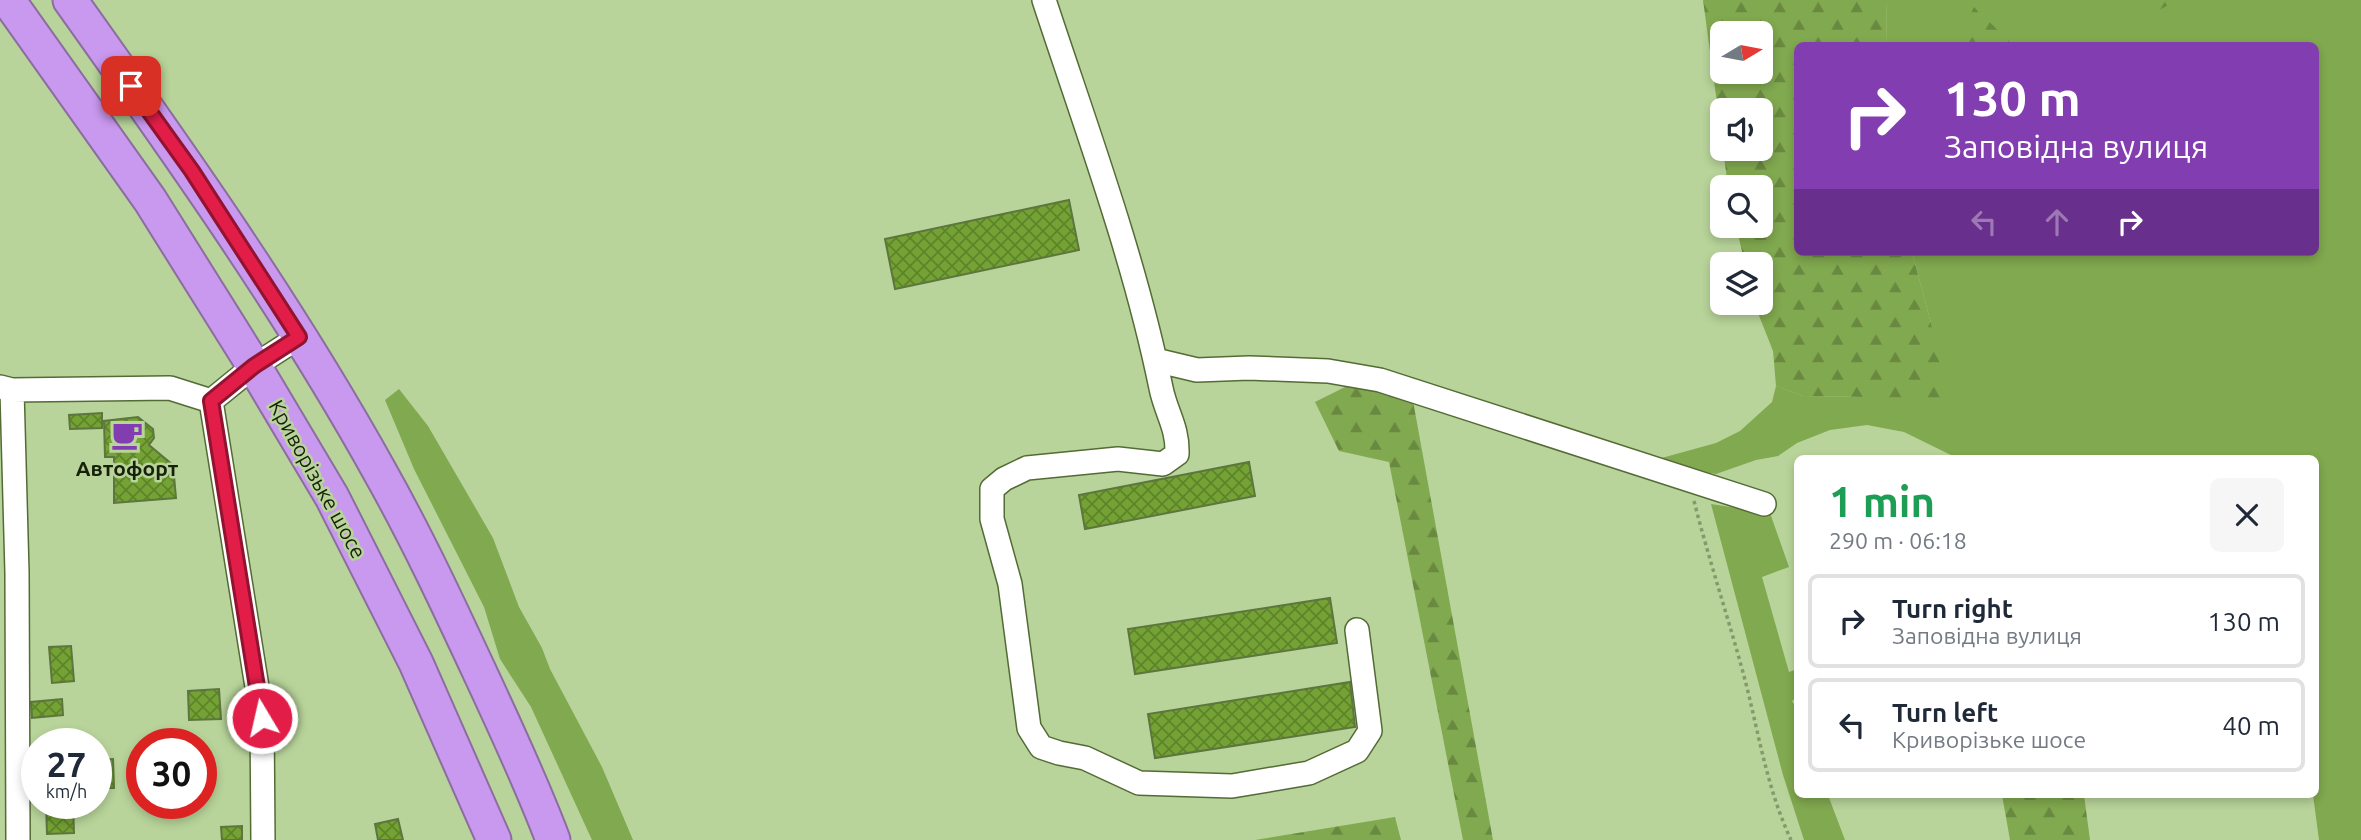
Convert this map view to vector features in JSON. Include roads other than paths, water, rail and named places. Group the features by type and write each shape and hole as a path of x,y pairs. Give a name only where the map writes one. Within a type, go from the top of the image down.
{"highway":[{"name":"Криворізьке шосе","path":"8,0 150,200 332,497 404,639 494,840"},
{"path":"70,0 192,171 299,337 380,472 458,625 538,799 554,840"}],"street":[{"path":"1044,0 1122,239 1156,360 1163,398 1177,435 1177,454 1163,464 1118,459 1027,468 1004,479 992,489 992,519 1010,584 1029,728 1041,747 1086,758 1139,783 1231,786 1309,773 1357,751 1370,731 1357,630"},
{"path":"211,401 254,366 299,337"},
{"path":"1156,360 1197,370 1328,371 1380,380 1764,504"},
{"path":"18,840 17,573 6,389 170,388 211,401"},
{"path":"211,401 262,718 263,840"}],"place":[{"name":"Автофорт","path":"127,435"}]}
